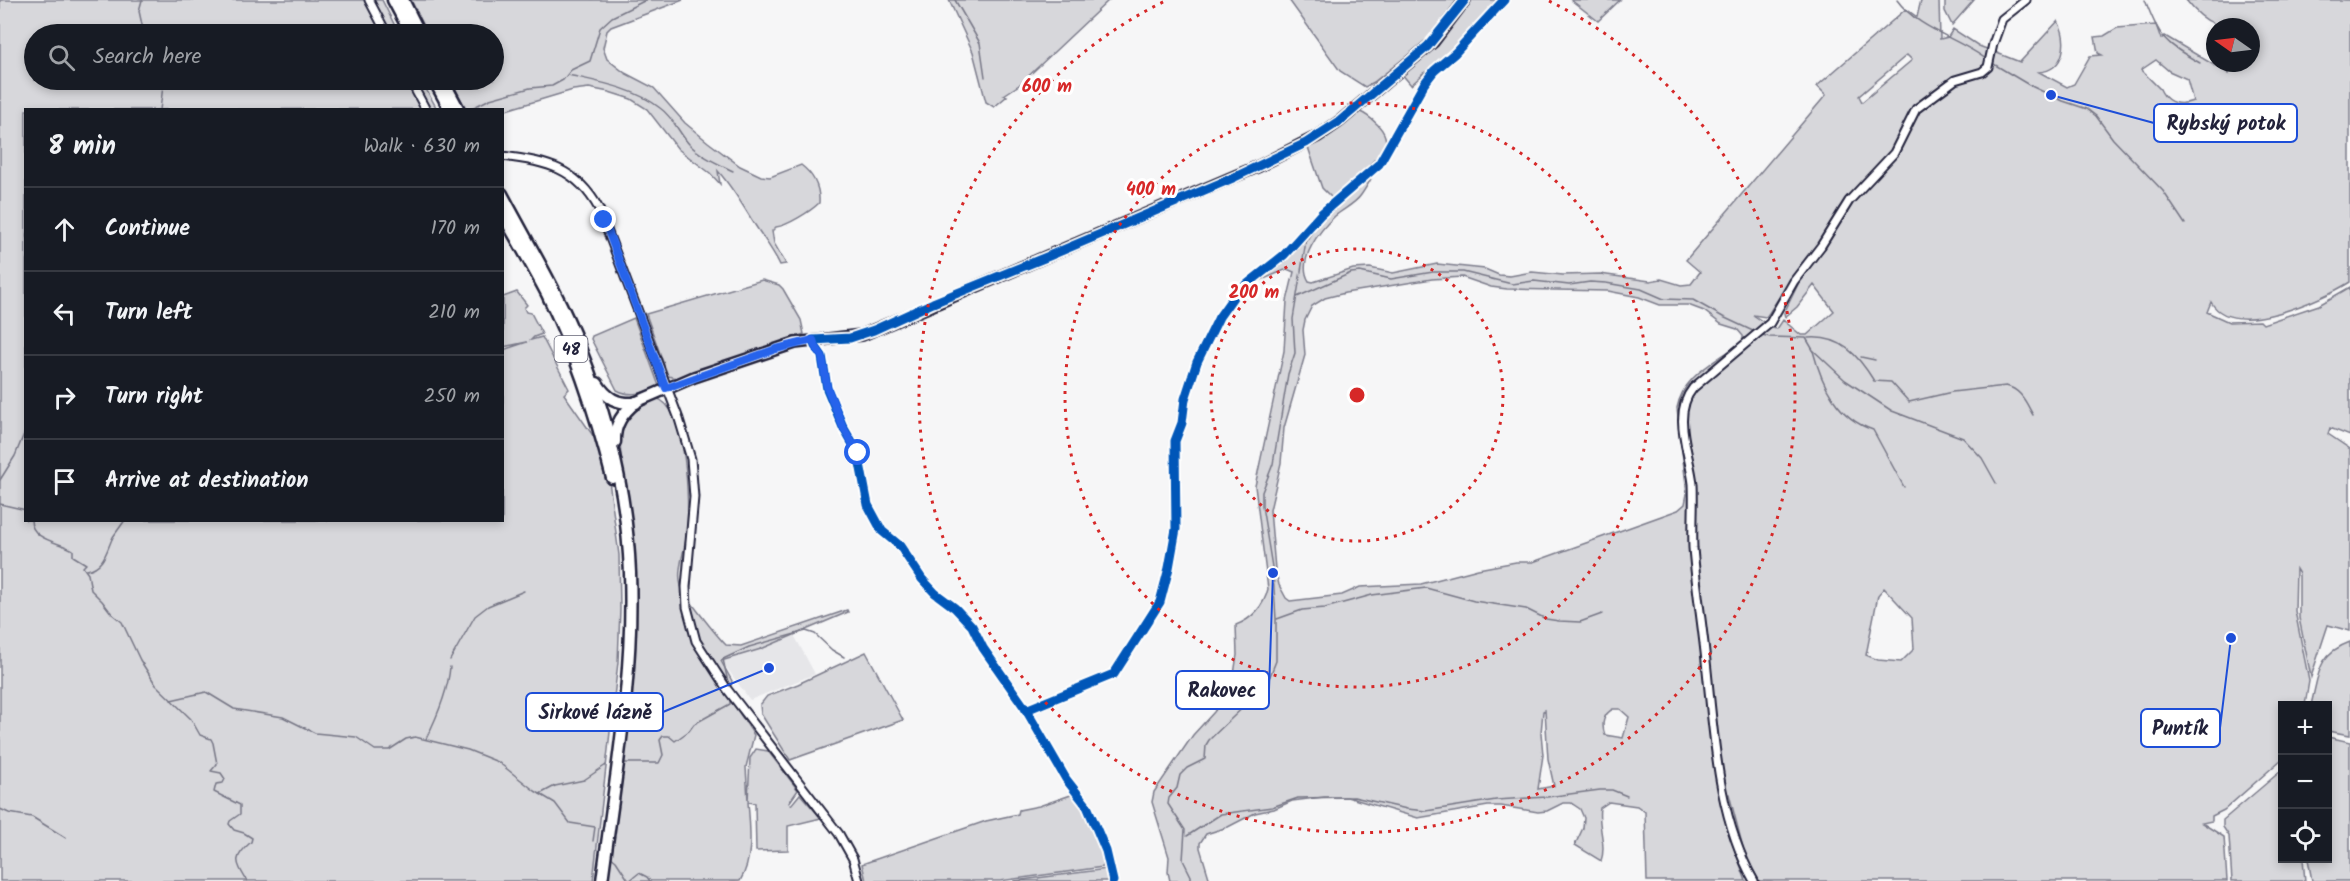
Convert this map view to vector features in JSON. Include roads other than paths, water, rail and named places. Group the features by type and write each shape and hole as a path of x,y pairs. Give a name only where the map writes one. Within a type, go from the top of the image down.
{"highway":[{"path":"393,0 406,24"},
{"path":"403,0 415,24"},
{"path":"439,90 449,108"},
{"path":"448,90 458,108"},
{"path":"504,200 512,223"},
{"path":"504,215 512,223"},
{"name":"48","path":"512,223 555,291 588,369 604,415 617,470"},
{"name":"48","path":"512,223 580,371 610,471 621,527 625,582 624,634 618,706 597,881"},
{"name":"48","path":"588,369 610,399 620,403 636,402"},
{"name":"48","path":"602,881 621,732 629,634 628,554 617,470 615,430 623,414 636,402"}],"main road":[{"path":"636,402 666,388 795,343 862,335 1275,158 1318,136 1340,121 1433,42 1465,0"}],"street":[{"path":"369,0 382,24"},
{"path":"1754,881 1741,858 1735,839 1719,770 1694,556 1693,486 1682,422 1682,408 1686,396 1693,388 1770,323 1794,281 1821,246 1848,201 1894,153 1916,109 1955,80 1982,72 1988,67 2002,19 2026,0"},
{"path":"415,90 425,108"},
{"path":"504,156 550,164 571,175 591,195 604,220 686,440 693,474 694,497 686,587 687,607 696,641 727,689 839,834 853,859 859,881"}],"waterway":[{"path":"142,0 139,11 142,24"},
{"path":"472,108 490,99 530,88 552,86 563,80 571,70 590,61 600,28 612,17 646,0"},
{"path":"955,0 980,43 985,77"},
{"path":"1334,201 1383,157 1421,85 1422,74 1455,50 1502,0"},
{"path":"1897,0 1927,26 1986,59"},
{"path":"2145,0 2155,23 2165,38 2178,50 2200,63"},
{"path":"1992,63 2029,85 2087,109 2096,116 2113,139 2163,191 2185,224"},
{"path":"568,75 616,87 650,101 669,116 693,148 733,171"},
{"path":"160,108 162,90"},
{"path":"1320,213 1330,204"},
{"path":"1191,881 1183,860 1185,830 1168,804 1169,798 1177,788 1180,775 1187,768 1205,759 1206,745 1209,740 1256,695 1270,676 1276,661 1273,573 1262,506 1262,492 1273,464 1288,374 1295,353 1293,319 1306,241 1321,219"},
{"path":"1297,297 1351,273 1360,272 1391,279 1433,272 1463,272 1512,284 1534,281 1569,285 1590,282 1641,289 1664,299 1693,300 1755,332"},
{"path":"1762,335 1806,338 1813,350 1845,380 1892,411 1963,438 1982,458 1996,483"},
{"path":"1808,338 1820,338 1839,343 1855,355 1874,381 1891,382 1909,402 1952,392 2006,386 2019,393 2033,415"},
{"path":"1813,351 1821,376 1833,399 1860,425 1873,430 1904,487"},
{"path":"1861,357 1875,360"},
{"path":"0,480 15,456 24,434"},
{"path":"0,504 24,510"},
{"path":"31,522 32,527 41,536 73,550 73,556 86,564 83,567 88,574 91,590 122,622 140,660 156,685 191,719 200,735 211,739 217,764 211,771 221,773 225,779 223,783 216,784 214,792 240,805 240,814 229,824 234,830 252,838 238,860 247,881"},
{"path":"87,570 98,565 124,522"},
{"path":"1277,619 1302,610 1325,608 1372,595 1426,588 1474,601 1526,609 1546,619 1559,621 1580,622 1602,614"},
{"path":"450,660 475,616 488,606 524,591"},
{"path":"729,687 723,659 749,647 806,631 815,634 832,650 844,657"},
{"path":"426,739 441,704 450,667"},
{"path":"171,700 206,692 234,709 283,717 315,733 356,737 375,750 389,750 406,739 415,737 468,750 498,762 535,791 555,803 570,823 595,827 593,841"},
{"path":"622,763 659,763 663,755 660,740 663,736 669,736 675,741 689,731 694,724 730,704 730,700"},
{"path":"540,794 555,786 584,780 606,765"},
{"path":"1187,836 1221,814 1272,807 1298,798 1354,797 1426,811 1496,800 1547,797 1600,790 1612,790 1627,796"},
{"path":"0,809 32,817 66,838"},
{"path":"610,856 629,881 639,873 650,881"}],"place":[{"name":"Rybský potok","path":"2051,95"},
{"name":"Rakovec","path":"1273,573"},
{"name":"Puntík","path":"2231,638"},
{"name":"Sirkové lázně","path":"769,668"}]}
